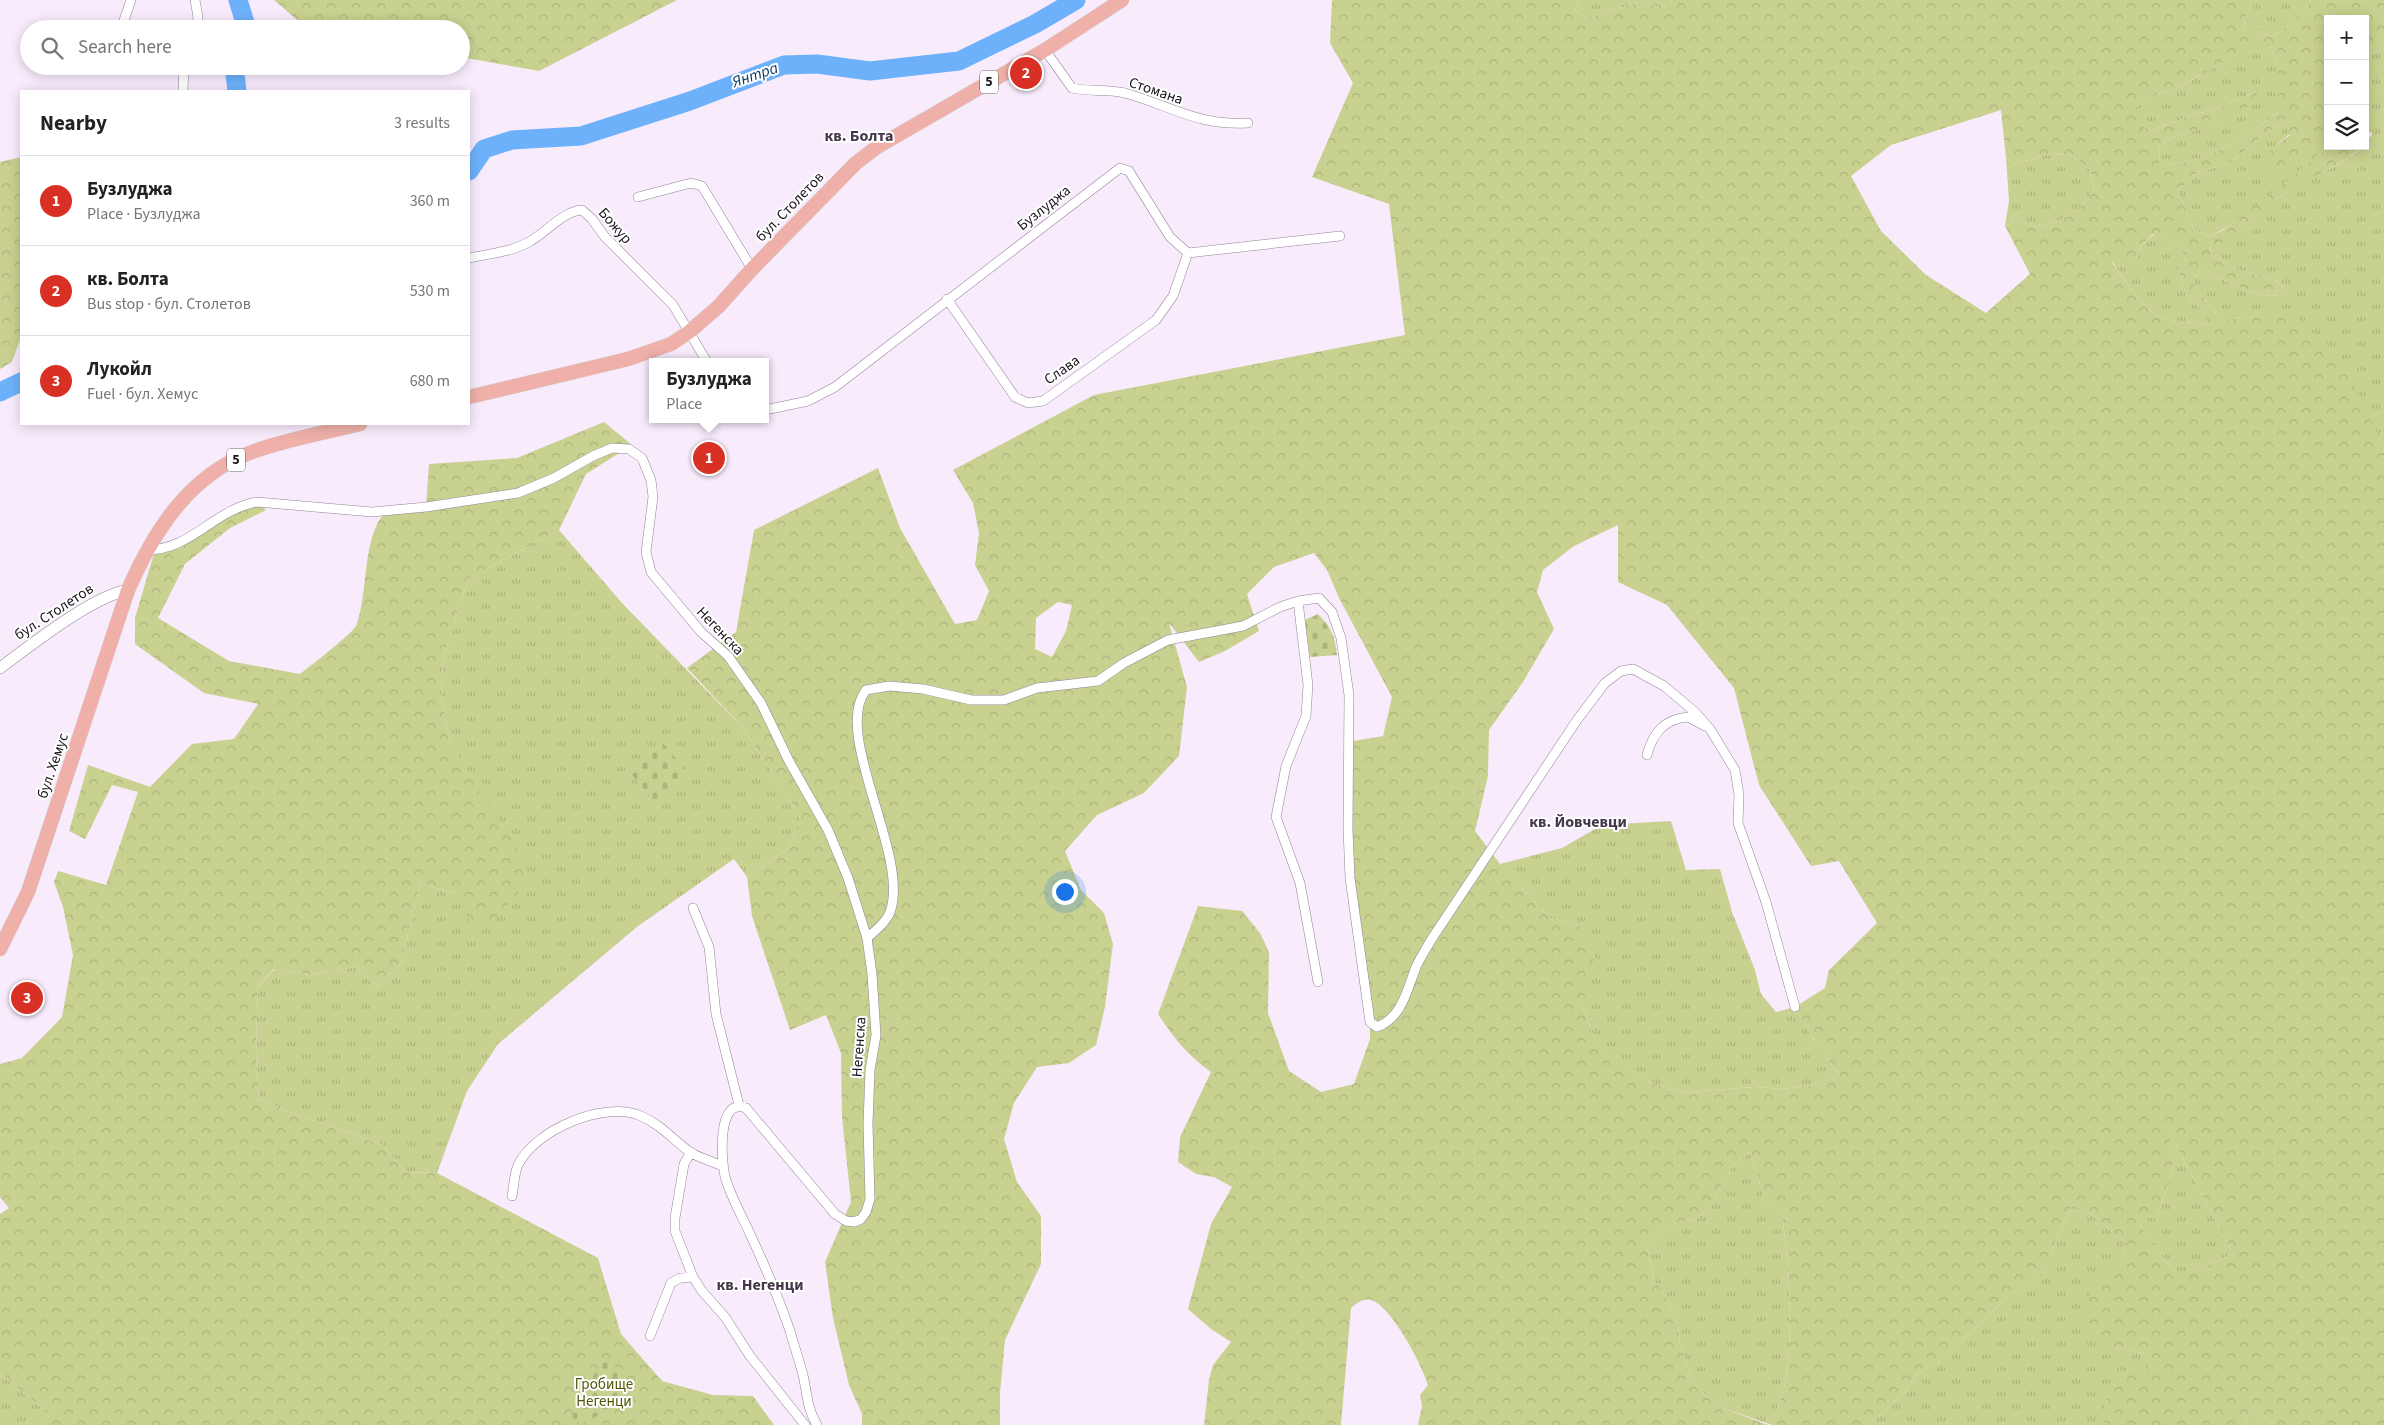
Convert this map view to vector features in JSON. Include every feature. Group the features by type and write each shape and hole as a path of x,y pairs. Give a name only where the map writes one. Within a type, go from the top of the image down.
{"main road":[{"name":"бул. Столетов","path":"470,397 628,359 671,344 689,332 719,306 752,269 856,163 876,147 1044,50 1122,0"},
{"name":"5","path":"128,590 146,550 173,509 202,481 232,462 272,446 356,425"},
{"name":"бул. Столетов","path":"0,668 94,603 114,592 128,590"},
{"name":"бул. Хемус","path":"0,950 28,892 128,590"}],"street":[{"path":"124,20 131,0"},
{"path":"195,0 198,20"},
{"name":"Стомана","path":"1044,50 1072,88 1123,93 1184,116 1225,125 1248,123"},
{"path":"183,90 184,75"},
{"name":"Бузлуджа","path":"769,409 808,401 835,387 1120,168 1129,171 1170,237 1188,253"},
{"path":"638,197 691,183 702,186 752,269"},
{"name":"Божур","path":"470,258 506,251 529,242 573,210 582,210 592,218 605,238 673,305 689,332"},
{"path":"1188,253 1340,236"},
{"name":"Слава","path":"947,300 1015,397 1028,403 1043,401 1156,320 1173,296 1188,253"},
{"path":"689,332 705,358"},
{"name":"Негенска","path":"146,550 162,550 172,547 219,516 246,504 257,502 372,512 446,504 518,493 554,478 604,450 629,449 642,458 651,480 654,497 646,552 651,572 701,632 728,656 761,702 789,761 828,830 848,878 867,938 872,974 876,1035 870,1070 868,1124 870,1199 861,1219 854,1222 846,1221 835,1214 746,1108 739,1105"},
{"path":"867,938 881,926 891,910 894,894 890,857 868,785 861,745 858,718 859,698 866,690 889,686 923,689 971,700 1004,700 1037,688 1098,681 1124,663 1168,640 1243,626 1280,607 1298,601 1319,598 1332,612 1342,638 1349,695 1348,829 1350,878 1370,1022 1377,1027 1387,1024 1396,1014 1417,965 1431,940 1576,720 1605,683 1621,672 1633,669 1664,686 1695,712 1710,729 1735,770 1739,795 1738,823 1766,902 1795,1007"},
{"path":"1298,601 1308,685 1306,716 1286,766 1276,817 1300,883 1318,982"},
{"path":"1647,755 1652,738 1674,720 1688,717 1710,729"},
{"path":"693,908 710,947 716,1014 739,1105 732,1107 726,1115 722,1166 727,1183 755,1244 789,1330 802,1373 810,1412 817,1425"},
{"path":"512,1196 517,1167 525,1154 553,1130 587,1117 614,1113 639,1115 673,1136 691,1152 722,1166"},
{"path":"691,1152 684,1164 675,1218 675,1231 693,1277 702,1291 725,1317 750,1356 805,1425"},
{"path":"650,1336 672,1282 680,1278 693,1277"}],"green space":[{"path":"274,0 677,0 539,71 470,59 470,20 296,19"},
{"path":"1332,0 1579,0 1575,10 1587,18 1640,2 1658,7 1671,6 1672,0 2257,0 2245,17 2244,28 2257,30 2272,37 2290,24 2311,2 2309,0 2384,0 2384,46 2369,55 2369,15 2324,15 2324,138 2319,144 2277,172 2257,170 2272,148 2290,135 2284,122 2262,136 2231,162 2196,174 2178,191 2194,229 2209,237 2223,230 2261,202 2324,150 2358,150 2347,159 2282,195 2229,240 2210,247 2211,255 2235,269 2278,281 2288,293 2266,295 2254,293 2199,270 2193,284 2222,322 2248,315 2291,311 2341,360 2384,446 2384,1425 2274,1425 2250,1409 2244,1425 2103,1425 2106,1400 2123,1376 2146,1368 2146,1354 2115,1347 2084,1316 2090,1289 2123,1259 2125,1243 2094,1216 2073,1205 2059,1233 2042,1276 2011,1294 1938,1363 1924,1369 1914,1377 1906,1391 1869,1425 1772,1425 1783,1392 1789,1355 1790,1315 1787,1253 1782,1215 1764,1200 1751,1151 1733,1165 1711,1205 1698,1218 1674,1224 1654,1236 1647,1247 1654,1280 1669,1301 1678,1325 1680,1343 1691,1376 1699,1390 1723,1408 1768,1425 1418,1425 1422,1406 1420,1395 1428,1385 1425,1376 1397,1324 1379,1304 1371,1300 1365,1300 1360,1301 1351,1308 1341,1425 1204,1425 1209,1380 1213,1365 1231,1342 1211,1329 1188,1309 1211,1224 1232,1187 1214,1177 1196,1174 1178,1162 1180,1137 1211,1072 1182,1046 1158,1014 1198,906 1242,911 1260,933 1269,952 1268,1013 1289,1071 1321,1092 1354,1084 1370,1039 1370,1022 1350,878 1348,742 1383,736 1392,697 1339,598 1327,570 1314,553 1274,567 1247,594 1259,631 1225,651 1199,662 1169,623 1187,687 1179,756 1144,793 1097,815 1065,851 1081,890 1104,913 1113,944 1105,1007 1096,1045 1069,1063 1037,1067 1014,1103 1004,1139 1017,1182 1041,1216 1041,1264 1005,1340 1000,1393 1000,1425 862,1425 862,1414 849,1385 833,1318 825,1262 851,1202 842,1117 841,1053 826,1015 790,1030 752,916 747,877 790,847 800,817 744,729 687,668 736,632 754,530 878,468 900,528 955,624 977,620 989,591 975,565 979,533 973,503 953,470 1094,395 1405,335 1389,204 1312,177 1353,83 1330,43","holes":["2246,45 2270,45 2278,65 2278,112 2251,132 2223,149 2192,161 2159,165 2160,146 2165,142 2176,136 2207,127 2260,100 2256,92 2217,109 2189,116 2151,131 2136,122 2136,107 2151,95 2172,91 2228,60","2001,110 2006,158 2013,164 2050,154 2070,155 2090,170 2094,187 2089,199 2065,219 2045,225 2032,226 2016,220 2005,226 2030,274 1986,313 1926,275 1881,231 1851,176 1891,145","2153,234 2178,245 2186,260 2178,270 2186,294 2201,309 2210,323 2176,321 2157,315 2145,306 2112,262 2135,262 2140,247","1618,525 1618,582 1667,605 1734,688 1759,785 1811,866 1839,861 1877,923 1829,970 1825,988 1795,1007 1816,1044 1840,1076 1813,1085 1782,1089 1754,1087 1688,1092 1668,1089 1615,1066 1594,1037 1582,1006 1596,949 1579,925 1550,918 1500,864 1475,831 1488,776 1489,730 1523,682 1554,629 1537,592 1543,570 1574,546","1058,602 1072,605 1066,631 1052,657 1035,649 1036,618","2169,1132 2233,1254 2194,1271 2176,1271 2167,1263 2135,1218 2157,1218 2173,1170"]},
{"path":"1579,0 1672,0 1671,6 1658,7 1640,2 1587,18 1575,10"},
{"path":"2257,0 2309,0 2311,2 2290,24 2272,37 2257,30 2244,29 2245,17"},
{"path":"2245,45 2270,45 2278,65 2278,112 2251,132 2223,149 2192,161 2159,165 2160,146 2165,142 2176,136 2214,124 2238,108 2256,92 2217,109 2189,116 2151,131 2136,122 2136,107 2151,95 2172,91 2228,60"},
{"path":"2384,46 2384,446 2379,437 2248,315 2222,322 2193,284 2199,270 2254,293 2277,295 2288,293 2278,281 2235,269 2211,255 2210,247 2231,237 2293,188 2344,161 2358,150 2369,150 2369,138 2373,132 2369,133 2369,55"},
{"path":"2284,122 2290,134 2272,148 2296,151 2309,149 2324,138 2324,150 2271,195 2225,228 2209,237 2194,229 2178,191 2196,174 2231,162 2262,136"},
{"path":"2050,154 2070,155 2090,170 2094,187 2089,199 2065,219 2045,225 2032,226 2016,220 2005,226 2009,201 2006,158 2013,164"},
{"path":"20,157 20,340 12,362 0,369 0,162"},
{"path":"2154,234 2170,239 2181,249 2186,260 2178,270 2186,294 2201,309 2211,323 2183,322 2157,315 2139,299 2112,261 2135,262 2140,247"},
{"path":"604,422 632,445 586,474 559,530 468,579 443,660 441,697 451,746 526,862 518,893 494,920 472,926 455,893 420,884 401,963 377,987 357,967 309,975 274,969 258,986 256,1051 259,1099 289,1112 383,1145 405,1172 437,1173 598,1258 621,1334 662,1381 713,1395 753,1396 774,1425 42,1425 50,1415 0,1373 0,1214 9,1208 0,1197 0,1064 22,1058 62,1017 73,955 63,907 54,882 58,871 106,885 138,792 112,785 85,839 69,831 88,765 150,787 192,744 234,739 258,704 204,693 135,644 135,618 155,550 257,502 266,510 230,528 185,564 158,618 229,661 300,674 339,643 356,626 363,598 369,551 378,522 386,511 426,507 429,464 517,458"},
{"path":"559,530 622,603 744,729 800,817 790,847 747,877 734,859 638,926 498,1044 467,1091 437,1173 405,1172 383,1145 289,1112 259,1099 256,1051 258,986 275,969 309,975 357,967 377,987 401,963 420,884 455,893 485,801 451,746 441,697 443,660 468,579"},
{"path":"1318,614 1332,632 1337,655 1310,657 1305,620"},
{"path":"661,741 691,776 657,805 627,769"},
{"path":"1671,821 1686,870 1720,869 1732,912 1755,970 1761,994 1776,1012 1795,1007 1816,1044 1840,1076 1813,1085 1782,1089 1754,1087 1688,1092 1668,1089 1614,1066 1594,1037 1582,1006 1579,925 1550,918 1500,864 1562,848 1602,825"},
{"path":"2168,1130 2233,1254 2194,1271 2176,1271 2167,1263 2134,1217 2157,1218 2173,1170"},
{"path":"1751,1151 1764,1200 1782,1215 1787,1253 1790,1315 1789,1354 1783,1392 1772,1425 1723,1408 1699,1390 1691,1376 1680,1343 1678,1325 1669,1301 1654,1280 1647,1247 1654,1236 1674,1224 1698,1218 1711,1205 1733,1165"},
{"path":"2073,1205 2094,1216 2125,1243 2123,1259 2108,1274 2115,1347 2146,1354 2146,1368 2107,1400 2103,1425 1869,1425 1906,1391 1914,1377 1924,1369 1938,1363 2011,1294 2042,1276 2059,1233"},
{"name":"Гробище Негенци","path":"602,1360 626,1373 619,1405 582,1424 571,1418"},
{"path":"0,1373 50,1415 42,1425 0,1425"},
{"path":"2250,1409 2274,1425 2244,1425"}],"waterway":[{"path":"238,0 244,20"},
{"name":"Янтра","path":"470,170 484,149 512,140 581,136 690,101 784,65 817,64 870,71 959,61 1035,24 1076,0"},
{"path":"235,75 237,90"},
{"name":"Янтра","path":"0,392 20,382"}],"place":[{"name":"кв. Болта","path":"1026,73"},
{"name":"Бузлуджа","path":"709,458"},
{"name":"Лукойл","path":"27,998"}],"district":[{"name":"кв. Болта","path":"859,136"},
{"name":"кв. Йовчевци","path":"1578,822"},
{"name":"кв. Негенци","path":"760,1285"}]}
